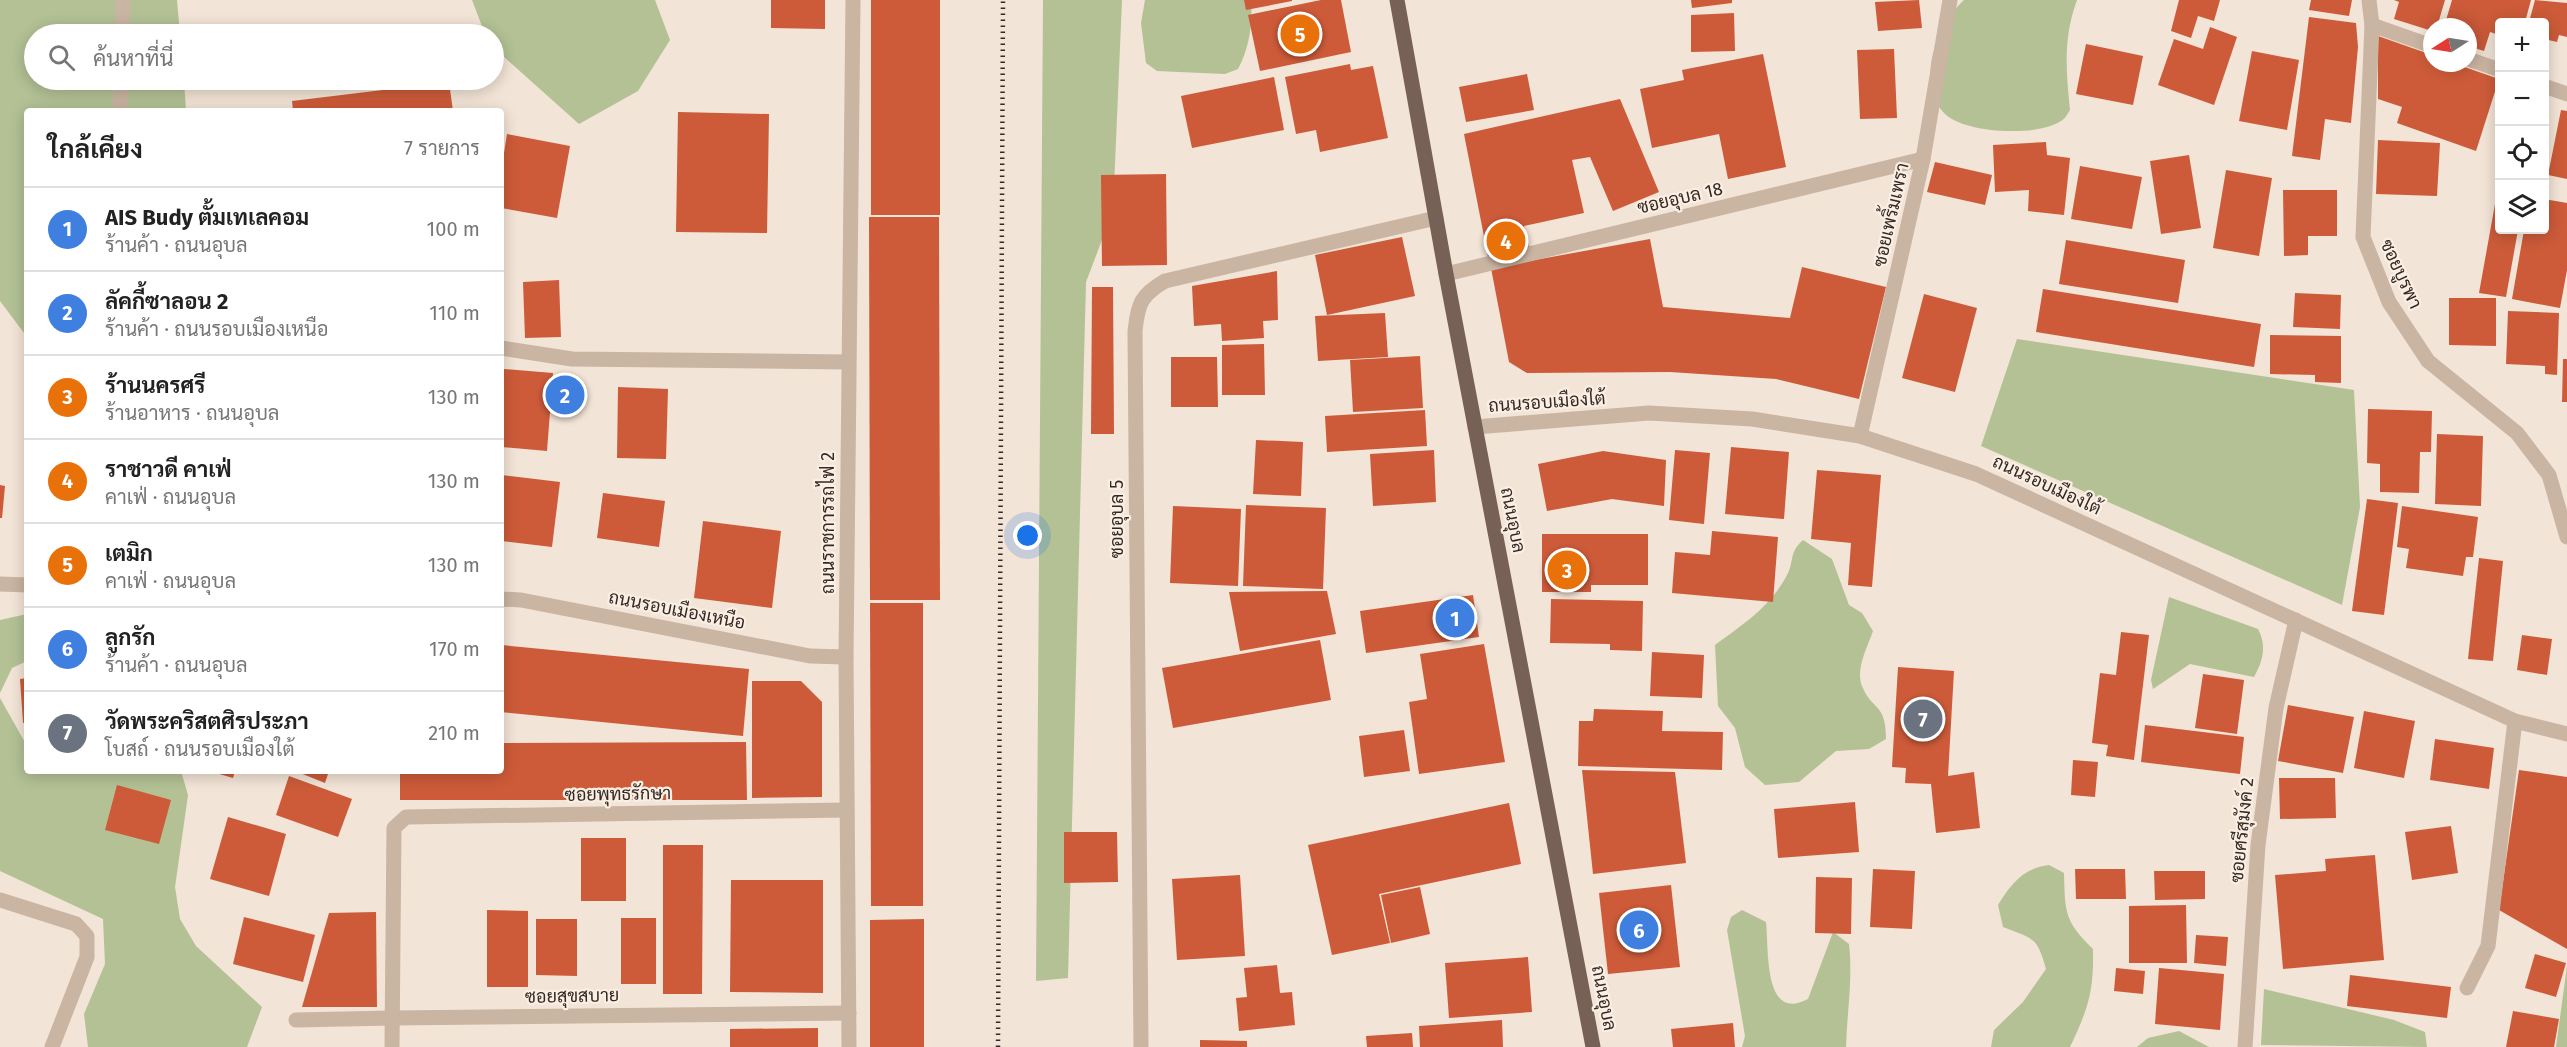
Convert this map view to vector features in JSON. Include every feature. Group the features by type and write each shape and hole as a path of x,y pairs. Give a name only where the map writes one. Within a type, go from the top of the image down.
{"main road":[{"name":"ถนนอุบล","path":"1397,0 1446,274 1593,1047"}],"street":[{"path":"122,24 123,0"},
{"name":"ถนนราชการรถไฟ 2","path":"849,1047 846,657 853,0"},
{"name":"ซอยเพริ้มเพรา","path":"1860,436 1923,159 1950,0"},
{"name":"ซอยบูรพา","path":"2369,0 2372,25 2363,237 2389,302 2428,361 2517,434 2549,475 2567,537"},
{"path":"2372,25 2423,43"},
{"path":"2477,62 2495,69"},
{"path":"2549,88 2567,94"},
{"path":"120,90 120,108"},
{"name":"ซอยอุบล 18","path":"1446,274 1923,159"},
{"name":"ซอยอุบล 5","path":"1141,1047 1135,331 1138,309 1148,291 1165,281 1436,218"},
{"path":"504,348 572,359 848,362"},
{"name":"ถนนรอบเมืองใต้","path":"1475,427 1649,413 1752,419 1860,436 1976,474 2515,721 2567,734"},
{"path":"0,584 24,585"},
{"name":"ถนนรอบเมืองเหนือ","path":"504,599 522,600 810,656 846,657"},
{"name":"ซอยศรีสุมังค์ 2","path":"2245,1047 2258,845 2276,708 2296,620"},
{"path":"2467,988 2488,946 2515,721"},
{"name":"ซอยพุทธรักษา","path":"392,1017 394,828 406,817 847,810"},
{"path":"0,900 76,924 87,936 87,957 52,1047"},
{"name":"ซอยสุขสบาย","path":"296,1020 849,1013"},
{"path":"392,1017 392,1047"}],"green space":[{"path":"0,0 177,0 179,24 24,24 24,90 185,90 186,108 24,108 24,333 0,301"},
{"path":"472,0 655,0 670,40 638,91 579,124 504,57 504,24 481,24"},
{"path":"1043,0 1122,0 1113,211 1086,282 1068,978 1036,981"},
{"path":"1145,0 1251,0 1249,36 1238,69 1225,74 1157,71 1146,63 1141,23"},
{"path":"1964,0 2077,0 2069,28 2068,41 2070,110 2062,120 2036,129 2000,131 1966,125 1943,112 1935,99 1931,84 1933,53 1946,23"},
{"path":"2017,339 2354,390 2360,507 2342,605 1981,446"},
{"path":"1803,540 1832,559 1849,605 1862,613 1873,631 1863,658 1860,679 1866,694 1884,719 1886,739 1869,749 1836,751 1799,782 1765,785 1745,767 1735,728 1718,706 1715,645 1754,615 1771,598 1786,577 1793,553"},
{"path":"2169,597 2258,629 2263,653 2254,677 2190,664 2153,689 2151,680"},
{"path":"24,615 24,662 12,668 0,693 0,620"},
{"path":"0,698 24,741 24,774 182,774 188,795 175,887 180,919 196,946 262,1007 247,1047 88,1047 84,1014 105,964 103,919 0,871"},
{"path":"2049,865 2064,873 2066,907 2071,923 2093,949 2089,1000 2070,1047 1991,1047 1994,1030 2023,1002 2046,969 2040,951 2033,940 2003,927 1998,905 2008,890 2025,873"},
{"path":"1742,910 1766,922 1771,980 1783,1001 1793,1004 1808,999 1833,932 1849,944 1850,982 1846,1047 1742,1047 1745,1036 1727,930 1731,917"},
{"path":"2567,966 2567,1047 2556,1047"},
{"path":"2264,989 2394,1020 2425,1032 2427,1047 2261,1045"},
{"path":"2179,1031 2209,1047 2137,1047 2148,1038"}],"building":[{"path":"771,0 825,0 825,29 771,28"},
{"path":"871,0 940,0 940,215 871,215"},
{"path":"1244,0 1292,0 1292,1 1246,10"},
{"path":"1321,0 1341,0 1351,52 1260,71 1248,15"},
{"path":"1691,0 1732,0 1732,3 1692,8"},
{"path":"1919,0 1922,28 1878,31 1875,2"},
{"path":"2179,0 2220,0 2214,21 2198,16 2191,38 2171,31"},
{"path":"2311,0 2352,0 2349,16 2309,10"},
{"path":"2394,0 2445,0 2440,18 2423,18 2423,28 2394,19 2399,2"},
{"path":"2452,0 2531,0 2526,18 2495,18 2495,34 2490,32 2484,51 2477,49 2477,18 2447,18"},
{"path":"2535,0 2567,3 2567,37 2559,35 2557,42 2549,40 2549,18 2530,18"},
{"path":"1734,13 1735,51 1691,52 1691,15"},
{"path":"2309,17 2356,23 2358,47 2351,123 2325,119 2320,160 2292,156"},
{"path":"2210,27 2237,37 2214,105 2158,85 2174,39 2203,49"},
{"path":"2378,36 2423,52 2423,72 2477,71 2495,78 2495,92 2476,151 2397,123 2402,107 2378,99"},
{"path":"2086,44 2143,56 2133,105 2076,94"},
{"path":"1894,49 1897,118 1860,119 1857,50"},
{"path":"2252,51 2299,60 2287,130 2239,121"},
{"path":"1763,54 1786,167 1728,179 1719,134 1652,148 1640,89 1684,80 1682,70"},
{"path":"1350,64 1351,70 1373,66 1388,138 1320,152 1316,130 1296,134 1285,77"},
{"path":"1527,74 1534,110 1466,122 1459,87"},
{"path":"1274,77 1284,130 1192,148 1181,96"},
{"path":"383,90 450,90 453,108 293,108 292,101"},
{"path":"1620,99 1659,192 1613,211 1590,157 1572,160 1584,213 1524,226 1529,248 1488,257 1464,134"},
{"path":"2561,110 2567,111 2567,179 2549,175"},
{"path":"678,112 769,114 767,233 676,232"},
{"path":"507,134 570,146 557,218 504,209 504,153"},
{"path":"2378,140 2440,143 2437,196 2376,194"},
{"path":"2046,142 2047,155 2070,158 2064,215 2028,211 2029,190 1995,192 1993,145"},
{"path":"2189,155 2201,228 2161,234 2150,161"},
{"path":"1935,162 1992,175 1985,205 1927,192"},
{"path":"2080,166 2142,177 2132,229 2071,219"},
{"path":"2226,170 2272,178 2259,256 2213,248"},
{"path":"1166,174 1167,265 1102,266 1101,175"},
{"path":"2283,190 2337,190 2337,236 2308,236 2308,255 2284,256"},
{"path":"2549,200 2567,203 2567,270 2560,308 2512,299 2523,234 2549,234"},
{"path":"2495,204 2495,234 2517,234 2506,297 2479,293"},
{"path":"869,217 939,217 940,600 870,600"},
{"path":"1402,237 1415,296 1327,315 1315,255"},
{"path":"1650,239 1663,307 1790,318 1802,267 1886,287 1859,399 1776,379 1670,372 1527,373 1509,362 1491,268"},
{"path":"2066,240 2185,260 2178,303 2059,284"},
{"path":"1277,271 1278,320 1263,321 1264,338 1222,341 1221,324 1194,326 1192,286"},
{"path":"559,280 561,337 525,338 523,282"},
{"path":"1092,287 1113,287 1114,434 1091,434"},
{"path":"2043,289 2261,324 2254,367 2036,332"},
{"path":"2295,293 2341,295 2340,329 2293,327"},
{"path":"1924,294 1977,308 1955,392 1902,378"},
{"path":"2449,298 2496,298 2496,346 2449,345"},
{"path":"2508,311 2559,313 2557,375 2545,374 2545,366 2506,364"},
{"path":"1385,313 1388,357 1318,361 1315,316"},
{"path":"2270,335 2341,336 2341,383 2315,382 2315,375 2270,374"},
{"path":"1264,344 1265,395 1222,395 1222,345"},
{"path":"1420,356 1423,408 1353,412 1350,360"},
{"path":"1171,357 1217,357 1218,407 1171,407"},
{"path":"2563,359 2567,359 2567,402 2562,402"},
{"path":"504,369 553,373 547,451 504,447"},
{"path":"618,387 668,389 666,459 617,458"},
{"path":"2368,409 2432,411 2431,452 2420,452 2419,493 2380,492 2380,464 2367,463"},
{"path":"1425,410 1427,446 1327,452 1325,416"},
{"path":"2437,434 2483,436 2481,506 2435,504"},
{"path":"1256,440 1303,442 1301,496 1253,494"},
{"path":"1731,447 1789,452 1784,519 1725,514"},
{"path":"1434,450 1436,502 1373,506 1370,454"},
{"path":"1675,450 1710,453 1704,524 1669,520"},
{"path":"1603,451 1666,460 1664,506 1612,499 1547,511 1538,464"},
{"path":"1817,470 1881,475 1872,587 1848,585 1851,543 1811,539"},
{"path":"504,475 560,482 552,547 504,541"},
{"path":"0,485 5,486 2,518 0,518"},
{"path":"603,493 665,501 659,547 597,538"},
{"path":"2367,499 2398,503 2384,615 2352,611"},
{"path":"1246,505 1326,508 1323,589 1243,586"},
{"path":"1173,506 1241,509 1238,586 1170,583"},
{"path":"2402,506 2478,517 2473,557 2466,557 2463,576 2406,568 2409,549 2397,547"},
{"path":"703,521 781,531 772,608 694,598"},
{"path":"1712,531 1778,537 1773,602 1672,593 1675,552 1710,555"},
{"path":"1542,534 1648,534 1648,585 1591,585 1591,592 1542,592"},
{"path":"2479,558 2503,561 2493,661 2468,659"},
{"path":"1327,591 1336,634 1240,651 1229,592"},
{"path":"1473,595 1479,637 1366,653 1360,611"},
{"path":"1551,599 1643,601 1642,651 1610,650 1610,644 1550,643"},
{"path":"870,603 923,603 923,906 871,906"},
{"path":"2121,632 2149,635 2134,760 2106,756 2108,745 2092,743 2100,673 2116,675"},
{"path":"2522,635 2552,639 2547,675 2517,670"},
{"path":"1320,640 1331,700 1173,728 1162,668"},
{"path":"1484,644 1505,762 1419,774 1409,702 1427,699 1420,654"},
{"path":"504,645 749,669 743,736 504,712"},
{"path":"1652,652 1704,655 1702,698 1650,696"},
{"path":"1898,667 1954,671 1948,776 1974,772 1980,828 1936,833 1931,784 1905,783 1906,768 1892,767"},
{"path":"2203,674 2244,680 2237,734 2195,728"},
{"path":"24,678 23,723 20,679"},
{"path":"752,681 801,681 822,702 822,797 752,798"},
{"path":"2288,705 2354,717 2343,773 2278,761"},
{"path":"1594,709 1663,711 1662,731 1723,732 1722,770 1578,766 1579,721 1593,721"},
{"path":"2364,711 2415,721 2404,778 2354,768"},
{"path":"2145,725 2244,737 2240,774 2141,762"},
{"path":"1404,730 1410,771 1364,777 1359,736"},
{"path":"2435,739 2494,748 2489,789 2430,780"},
{"path":"746,742 747,800 400,800 400,774 504,774 504,743"},
{"path":"2073,760 2098,762 2095,797 2071,795"},
{"path":"1582,770 1675,772 1686,863 1593,874"},
{"path":"2519,770 2567,777 2567,949 2499,910"},
{"path":"219,774 234,774 233,778"},
{"path":"302,774 328,774 325,783"},
{"path":"289,776 352,799 338,837 276,815"},
{"path":"2279,778 2335,778 2336,818 2280,819"},
{"path":"117,785 171,800 159,844 105,830"},
{"path":"1855,802 1859,852 1778,858 1774,809"},
{"path":"1509,803 1521,864 1379,894 1390,943 1332,955 1308,845"},
{"path":"228,817 286,834 269,896 210,879"},
{"path":"2451,826 2458,873 2412,880 2405,832"},
{"path":"1064,832 1117,832 1118,882 1064,883"},
{"path":"581,838 626,838 626,901 581,901"},
{"path":"663,845 703,845 702,994 663,994"},
{"path":"2375,855 2384,960 2283,969 2275,875 2326,871 2325,859"},
{"path":"1873,869 1915,871 1912,929 1870,927"},
{"path":"2075,869 2125,869 2126,899 2076,899"},
{"path":"2154,871 2205,871 2205,899 2155,900"},
{"path":"1240,875 1245,956 1177,960 1172,879"},
{"path":"1816,877 1852,878 1851,934 1815,933"},
{"path":"731,880 823,880 823,993 730,992"},
{"path":"1671,885 1680,967 1608,974 1599,893"},
{"path":"1420,887 1430,934 1391,943 1381,895"},
{"path":"2186,905 2187,963 2129,963 2129,906"},
{"path":"487,910 528,911 528,987 487,987"},
{"path":"376,912 377,1007 302,1007 329,913"},
{"path":"244,917 315,935 303,982 233,964"},
{"path":"621,918 656,918 656,984 621,984"},
{"path":"536,919 577,919 577,976 536,975"},
{"path":"924,919 924,1047 870,1047 870,920"},
{"path":"2196,935 2228,937 2226,966 2194,963"},
{"path":"2535,954 2566,963 2556,997 2525,988"},
{"path":"1528,957 1532,1012 1449,1018 1445,963"},
{"path":"1277,965 1280,993 1292,992 1295,1025 1239,1031 1236,998 1247,997 1244,968"},
{"path":"2116,968 2145,971 2143,994 2114,991"},
{"path":"2159,968 2224,974 2220,1030 2155,1024"},
{"path":"2350,975 2451,987 2447,1018 2347,1006"},
{"path":"2513,1011 2559,1019 2554,1047 2506,1047"},
{"path":"1502,1020 1503,1047 1420,1047 1419,1026"},
{"path":"1733,1023 1735,1047 1673,1047 1671,1029"},
{"path":"818,1028 818,1047 730,1047 730,1029"},
{"path":"1412,1033 1413,1047 1367,1047 1366,1036"},
{"path":"1200,1040 1247,1041 1247,1047 1200,1047"}],"railway":[{"path":"998,1047 1003,0"}],"place":[{"name":"เตมิก","path":"1300,34"},
{"name":"ราชาวดี คาเฟ่","path":"1506,241"},
{"name":"ลัคกี้ซาลอน 2","path":"565,395"},
{"name":"ร้านนครศรี","path":"1567,570"},
{"name":"AIS Budy ตั้มเทเลคอม","path":"1455,618"},
{"name":"วัดพระคริสตศิรประภา","path":"1923,719"},
{"name":"ลูกรัก","path":"1639,930"}]}
